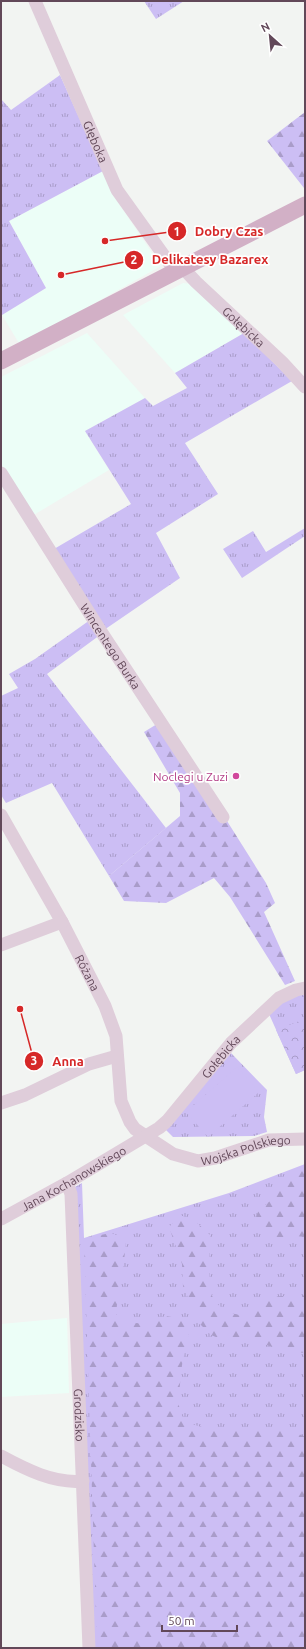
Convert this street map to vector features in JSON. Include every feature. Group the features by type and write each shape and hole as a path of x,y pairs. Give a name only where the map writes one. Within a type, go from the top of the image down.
{"main road":[{"path":"1,361 305,205"}],"street":[{"name":"Głęboka","path":"35,1 117,190 179,269"},
{"name":"Gołębicka","path":"179,269 200,286 282,362 305,387"},
{"name":"Wincentego Burka","path":"1,472 100,630 223,817"},
{"name":"Różana","path":"1,817 62,922 105,1006 113,1027 121,1102 130,1122 146,1137"},
{"path":"1,945 62,922"},
{"name":"Gołębicka","path":"146,1137 167,1121 224,1051 279,998 296,990 305,988"},
{"path":"1,1103 25,1095 89,1064 117,1056"},
{"name":"Wojska Polskiego","path":"146,1137 173,1154 198,1161 215,1158 269,1140 305,1139"},
{"name":"Jana Kochanowskiego","path":"1,1219 146,1137"},
{"name":"Grodzisko","path":"67,1183 71,1194 89,1648"},
{"path":"1,1456 33,1472 66,1480 83,1480"}],"shaded area":[{"path":"103,171 113,195 161,266 20,345 2,315 46,288 9,221"},
{"path":"183,283 191,284 244,333 175,373 123,315"},
{"path":"87,333 145,398 85,431 109,470 32,516 1,464 1,377"},
{"path":"67,1318 69,1393 1,1397 1,1324"}],"green space":[{"path":"144,1 184,1 156,19"},
{"path":"60,75 103,171 9,221 46,288 2,315 1,99 11,110"},
{"path":"305,112 305,188 304,188 267,141"},
{"path":"244,333 292,381 185,443 218,494 156,533 180,578 104,630 54,549 131,504 85,431 145,398 153,406 187,388 175,373"},
{"path":"305,528 305,536 242,578 223,549 253,531 266,552"},
{"path":"90,620 100,635 47,674 166,828 109,876 52,783 6,803 1,795 1,696 18,688 9,674 35,659"},
{"path":"157,724 221,823 227,821 266,883 275,903 264,912 295,981 285,985 230,897 214,878 166,903 124,901 109,876 180,816 180,793 144,732"},
{"path":"305,994 305,1070 296,1074 269,1014 286,1001"},
{"path":"305,1019 305,1070 296,1074 276,1030"},
{"path":"231,1053 267,1090 264,1117 267,1132 254,1136 173,1137 165,1129"},
{"path":"237,1067 259,1092 208,1137 186,1112"},
{"path":"305,1164 305,1648 94,1648 75,1187 82,1183 84,1238 229,1193"},
{"path":"305,1167 305,1237 296,1236 284,1241 271,1241 265,1229 254,1223 258,1212 272,1199 285,1174"},
{"path":"180,1215 195,1221 210,1235 209,1276 211,1292 215,1301 222,1308 240,1315 254,1311 269,1297 286,1296 300,1299 305,1294 305,1353 292,1352 248,1340 233,1344 211,1335 199,1323 183,1286 182,1264 169,1227"},
{"path":"111,1233 126,1239 116,1318 135,1323 153,1322 165,1316 185,1319 189,1333 182,1365 178,1403 184,1421 220,1431 279,1429 287,1430 305,1437 305,1648 97,1648 84,1242 90,1237"}],"place":[{"name":"Dobry Czas","path":"105,241"},
{"name":"Delikatesy Bazarex","path":"61,275"},
{"name":"Noclegi u Zuzi","path":"236,776"},
{"name":"Anna","path":"20,1009"}]}
